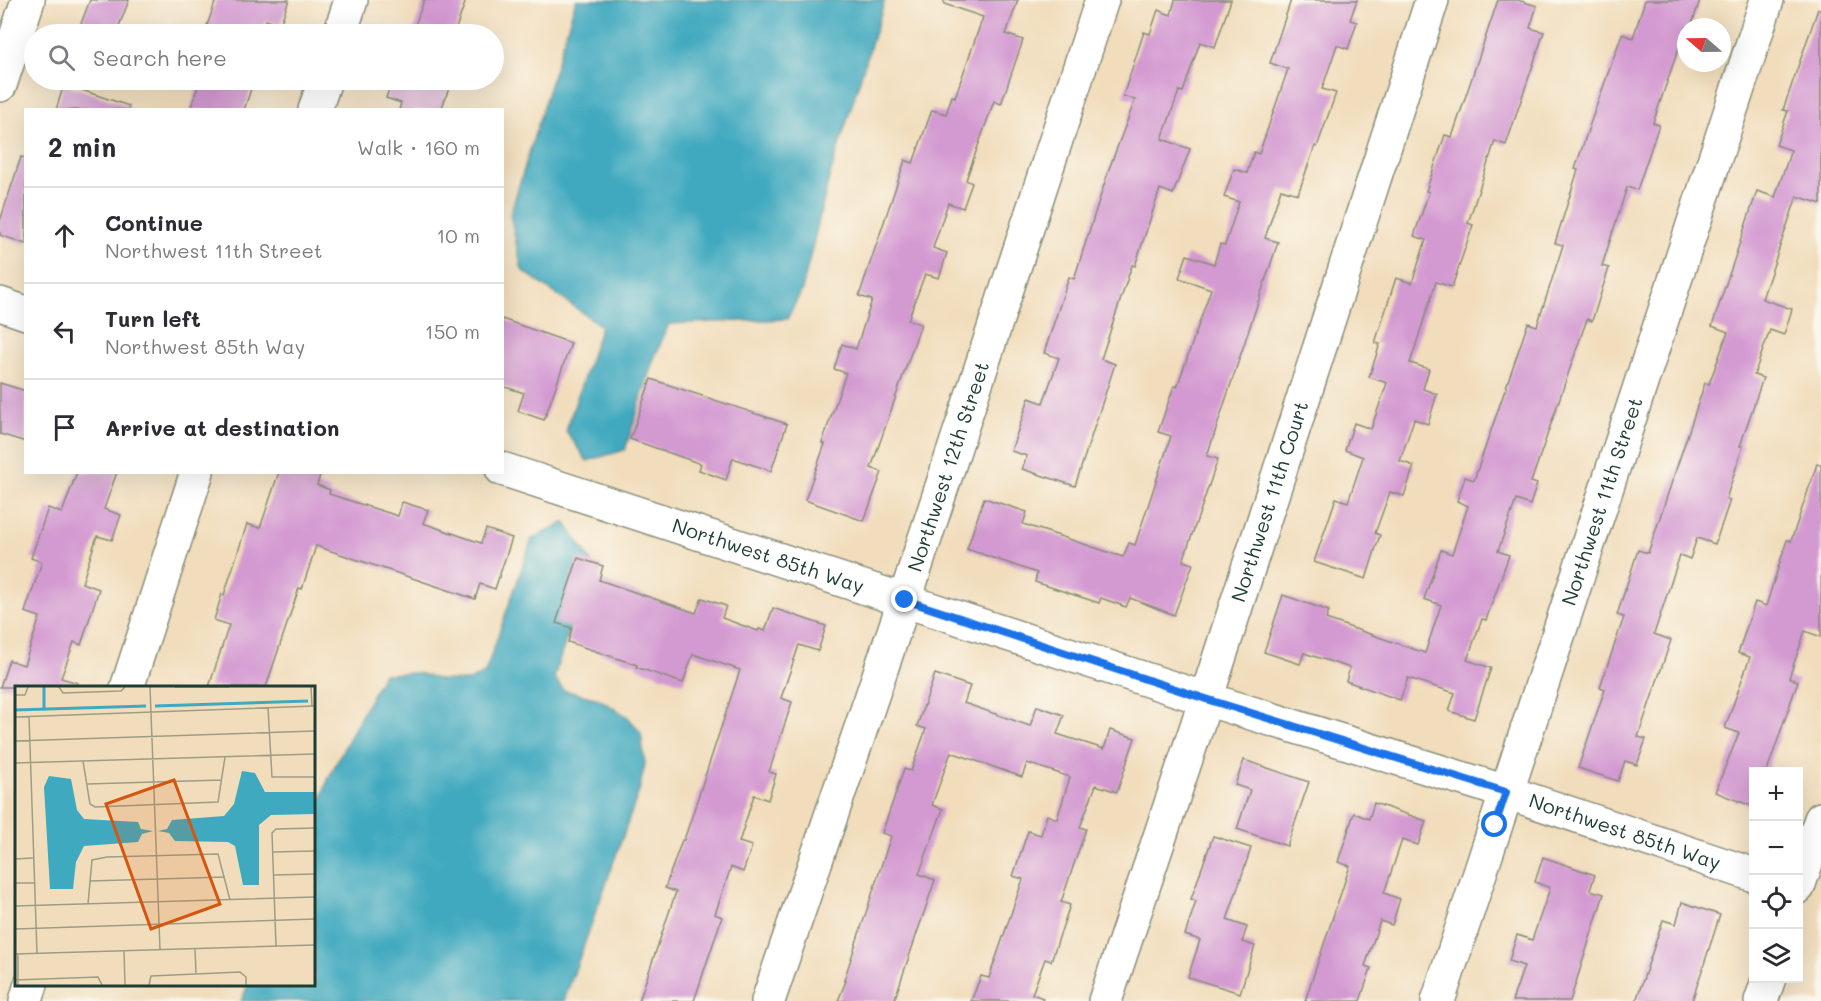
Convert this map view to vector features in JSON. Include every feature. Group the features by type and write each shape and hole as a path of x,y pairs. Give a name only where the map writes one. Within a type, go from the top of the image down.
{"street":[{"path":"0,85 28,0"},
{"path":"343,24 351,0"},
{"name":"Northwest 12th Street","path":"768,1001 905,600 1101,0"},
{"name":"Northwest 11th Court","path":"1106,1001 1432,0"},
{"name":"Northwest 11th Street","path":"1438,1001 1767,0"},
{"path":"316,108 322,90"},
{"path":"0,304 24,312"},
{"name":"Northwest 85th Way","path":"504,469 1206,699 1506,792 1749,873"},
{"path":"127,686 195,474"},
{"path":"1803,875 1821,819"},
{"path":"1803,891 1821,897"},
{"path":"1761,1001 1767,983"},
{"path":"26,1001 30,986"}],"water":[{"path":"576,0 885,0 829,178 802,290 787,319 669,324 653,361 625,450 587,461 566,431 601,326 522,270 510,215"},
{"path":"565,522 591,561 554,677 563,690 599,699 628,717 641,733 645,764 639,791 564,1001 241,1001 248,986 315,986 315,815 329,777 383,674 418,673 440,680 469,681 485,673 532,539"}],"building":[{"path":"90,0 129,0 120,24 81,24"},
{"path":"216,0 289,0 280,24 266,20 265,24 208,24"},
{"path":"424,0 466,0 458,24 416,24"},
{"path":"944,0 1018,0 1006,34 1023,40 1001,104 994,101 966,180 972,183 963,208 948,203 933,248 947,253 939,278 925,274 908,320 921,324 871,468 882,472 864,521 805,500 825,444 822,443 846,373 834,369 842,344 856,349 872,300 859,296 905,160 913,163 932,110 946,114 952,96 955,97 983,17 944,4"},
{"path":"1175,0 1231,0 1215,47 1200,42 1183,92 1179,91 1162,139 1190,149 1173,194 1160,189 1135,266 1132,265 1101,359 1115,364 1075,486 1022,469 1027,456 1011,451 1029,398 1043,403 1059,358 1044,353 1069,277 1074,279 1109,169 1135,100 1123,96 1144,32 1150,34 1158,10 1171,15"},
{"path":"1291,0 1357,0 1350,20 1357,22 1348,49 1337,45 1322,89 1336,93 1298,194 1281,189 1265,238 1278,242 1207,456 1218,459 1183,561 1193,564 1174,615 1130,598 1126,607 1101,598 1099,603 1035,582 1037,573 967,549 984,498 1027,512 1023,524 1123,557 1129,543 1135,545 1171,436 1158,432 1174,386 1177,387 1211,289 1179,278 1187,255 1214,264 1220,244 1225,245 1239,202 1224,197 1234,169 1247,173 1254,152 1259,154 1288,69 1270,63"},
{"path":"1498,0 1518,0 1537,6 1530,28 1544,32 1506,145 1495,141 1468,223 1473,225 1452,287 1436,282 1410,363 1429,369 1423,389 1437,394 1428,424 1414,419 1400,461 1414,466 1404,496 1390,492 1375,533 1380,535 1366,579 1314,562 1336,498 1348,502 1363,457 1345,450 1354,423 1371,429 1387,383 1369,377 1380,344 1375,343 1396,278 1412,283 1426,240 1414,236 1429,192 1426,191 1445,135 1452,137"},
{"path":"1645,0 1700,0 1694,18 1677,18 1677,53 1653,123 1659,125 1637,190 1627,187 1602,266 1609,268 1592,321 1587,319 1531,482 1537,484 1530,505 1516,500 1498,551 1509,555 1486,620 1482,619 1467,660 1491,668 1474,719 1449,711 1455,693 1408,678 1400,700 1346,681 1350,668 1304,653 1300,664 1264,652 1283,595 1329,611 1326,619 1425,653 1441,605 1424,599 1441,550 1452,554 1468,506 1457,501 1465,477 1474,480 1528,323 1537,326 1563,245 1555,243 1590,124 1622,34 1633,38"},
{"path":"1818,9 1821,10 1821,204 1797,196 1762,299 1792,309 1784,335 1770,330 1754,375 1763,378 1740,446 1743,446 1726,499 1730,500 1715,544 1697,538 1690,559 1680,555 1654,634 1671,640 1638,737 1646,739 1637,765 1625,761 1618,781 1578,768 1605,689 1600,687 1624,617 1617,615 1638,550 1648,553 1705,383 1709,384 1728,332 1712,326 1757,191 1775,197 1791,150 1776,145 1788,111 1783,110"},
{"path":"62,90 82,90 129,106 128,108 57,108"},
{"path":"197,90 251,90 245,108 191,108"},
{"path":"389,90 448,90 442,108 400,108 401,103 386,98"},
{"path":"21,157 24,158 24,243 0,235 0,221"},
{"path":"504,320 571,343 544,420 518,411 524,393 504,387"},
{"path":"651,379 787,424 771,471 733,458 726,480 699,470 701,464 630,439"},
{"path":"0,383 24,390 24,441 0,434"},
{"path":"1817,464 1821,465 1821,637 1805,631 1789,678 1798,681 1768,767 1749,767 1749,805 1715,792 1739,733 1725,728 1750,657 1738,653 1755,602 1766,606 1787,540 1791,541"},
{"path":"76,474 116,474 104,509 121,515 112,540 97,536 82,583 99,589 81,645 74,642 61,678 78,683 78,686 0,687 9,660 24,665 40,617 25,612 42,562 31,558 48,508 62,513"},
{"path":"278,474 320,474 317,485 330,490 329,494 398,516 402,502 428,510 423,523 481,543 486,529 512,538 495,589 480,584 475,599 316,546 302,589 299,588 266,686 209,686 229,625 214,620 222,594 224,595 247,524 260,528"},
{"path":"578,558 603,566 599,580 696,613 702,598 726,606 722,618 758,631 759,629 765,631 773,608 826,626 818,651 799,645 781,698 792,702 769,772 776,774 768,800 754,795 739,842 752,846 743,872 731,867 715,914 722,917 694,1001 639,1001 676,892 665,888 682,840 684,840 740,670 693,654 683,683 568,642 572,628 556,623"},
{"path":"935,674 970,686 964,703 1030,726 1037,706 1064,715 1057,734 1104,749 1110,730 1135,738 1117,792 1096,785 1080,827 1086,829 1061,902 1070,905 1051,961 1045,959 1032,994 1043,998 1042,1001 971,1001 981,976 989,978 1023,879 1013,876 1028,831 1041,835 1047,815 1057,819 1070,777 1027,763 1022,777 951,752 932,805 943,809 919,874 935,880 894,1001 838,1001 891,836 882,833 904,769 911,771 926,729 917,726"},
{"path":"1244,760 1309,782 1287,846 1237,829 1250,790 1235,785"},
{"path":"1374,803 1426,821 1418,845 1402,840 1384,893 1400,899 1392,925 1380,921 1365,966 1371,968 1360,1001 1305,1001 1350,866 1338,862 1354,813 1369,819"},
{"path":"1213,836 1251,848 1227,920 1247,927 1242,942 1255,946 1240,993 1188,977 1200,940 1185,935 1196,901 1191,899"},
{"path":"1543,857 1595,875 1590,890 1604,894 1570,1001 1512,1001 1524,966 1509,961 1517,935 1532,940 1550,888 1535,882"},
{"path":"1682,902 1720,915 1692,1001 1636,1001 1663,920 1676,924"}],"route":[{"path":"905,600 1206,699 1506,792 1495,825"}]}
